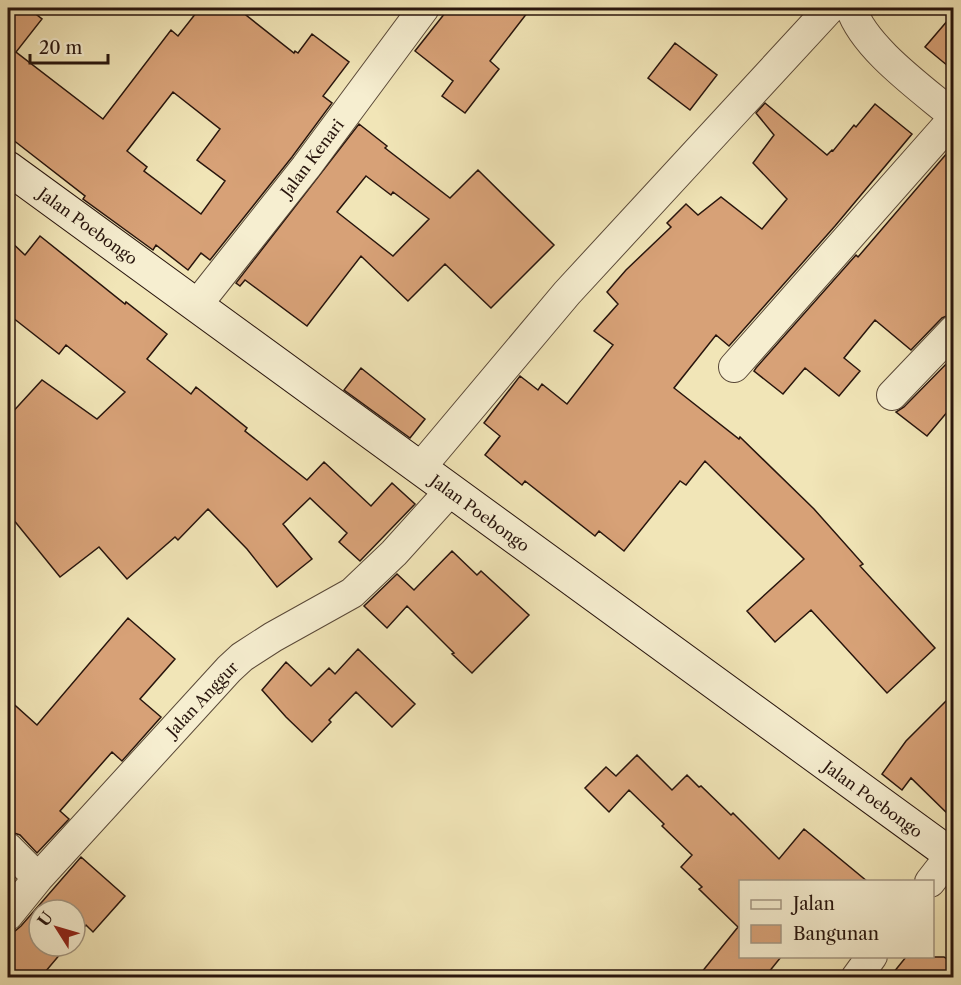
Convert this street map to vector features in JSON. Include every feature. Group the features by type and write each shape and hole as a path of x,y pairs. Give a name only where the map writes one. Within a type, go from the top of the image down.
{"main road":[{"name":"Jalan Poebongo","path":"8,168 952,856"}],"street":[{"name":"Jalan Kenari","path":"196,306 306,167 424,8"},
{"path":"420,468 567,293 830,8"},
{"path":"734,367 954,117 875,47 855,20 851,8"},
{"path":"892,395 954,330"},
{"name":"Jalan Anggur","path":"8,915 38,878 229,669 242,657 273,637 352,593 394,553 450,491"},
{"path":"8,848 38,878"},
{"path":"932,880 952,856"},
{"path":"856,978 871,958"}],"building":[{"path":"8,8 28,8 42,19 16,52 103,119 171,30 178,36 200,8 237,8 294,53 295,51 298,53 312,34 349,62 323,96 332,103 292,157 210,260 201,253 188,270 156,245 153,250 83,199 85,196 8,136","holes":["173,92 220,129 197,160 225,181 201,214 144,171 147,167 127,151"]},
{"path":"449,8 531,8 490,61 499,69 465,113 442,96 453,81 415,51"},
{"path":"954,13 954,71 925,47"},
{"path":"675,43 717,75 690,110 648,78"},
{"path":"765,103 827,155 854,125 856,127 875,104 912,134 835,226 729,346 716,335 674,388 739,439 740,437 814,509 863,564 860,566 935,648 887,693 811,610 775,642 747,611 804,559 705,461 686,485 680,481 624,551 599,531 595,536 525,481 522,485 485,455 500,436 484,423 520,376 538,390 542,384 567,404 613,345 594,331 618,304 607,292 626,270 671,227 667,223 686,204 698,215 721,197 762,229 787,199 753,163 774,135 756,113"},
{"path":"359,124 387,146 385,148 450,198 478,170 554,245 491,308 445,264 408,301 361,256 307,326 245,280 240,286 236,283","holes":["366,176 391,195 393,192 429,219 393,256 337,212"]},
{"path":"954,145 954,313 942,318 911,350 875,320 844,358 860,371 839,396 805,368 783,394 754,371 756,368 856,255 858,257"},
{"path":"40,236 125,304 126,302 167,334 147,359 191,394 196,387 247,428 245,431 307,480 324,462 371,506 392,483 415,504 360,561 339,542 347,533 310,498 283,524 312,559 277,587 247,549 208,509 178,540 175,537 127,579 99,547 60,577 8,513 8,417 42,380 97,419 125,392 66,345 59,354 8,314 8,239 25,255"},
{"path":"954,356 954,404 927,436 896,412 904,407"},
{"path":"361,368 425,419 410,438 344,390"},
{"path":"452,551 477,575 481,571 529,615 472,673 407,606 387,628 364,606 397,574 414,590"},
{"path":"128,618 175,659 140,699 161,717 122,761 112,752 60,811 69,819 37,853 20,835 8,831 8,699 37,725"},
{"path":"358,649 415,704 392,727 356,692 312,742 262,690 286,662 311,686 329,668 335,674"},
{"path":"954,693 954,820 911,778 902,790 882,774 906,741"},
{"path":"637,755 672,790 687,775 731,815 733,813 779,859 804,829 866,880 739,880 739,958 780,958 764,978 697,978 738,927 699,889 702,887 681,867 692,855 629,790 609,812 585,788 606,767 616,776"},
{"path":"81,857 125,896 93,932 87,926 87,898 45,898"},
{"path":"27,919 27,958 57,958 40,978 8,978 8,932 15,931"},
{"path":"944,957 954,964 954,978 889,978 905,958"}]}
